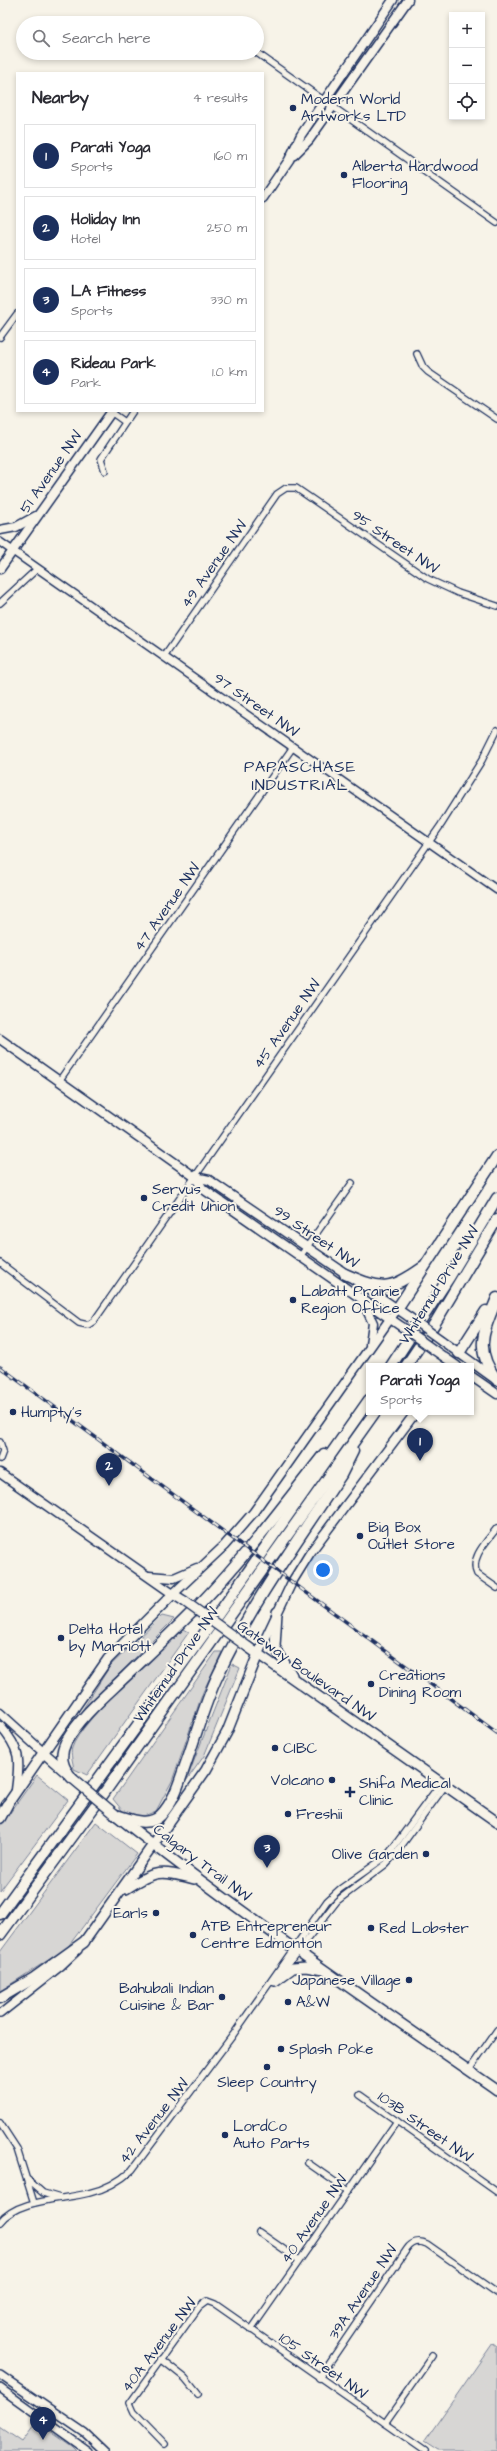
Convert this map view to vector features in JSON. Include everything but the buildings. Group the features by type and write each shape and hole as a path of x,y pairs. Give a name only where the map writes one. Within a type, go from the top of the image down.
{"highway":[{"path":"397,1309 497,1156"},
{"name":"Whitemud Drive NW","path":"393,1363 450,1276 497,1198"},
{"name":"Whitemud Drive NW","path":"408,1363 497,1219"},
{"path":"345,1274 377,1286 387,1286 402,1281 427,1264"},
{"path":"459,1353 497,1291"},
{"path":"497,1298 485,1329 482,1347 486,1364 497,1380"},
{"name":"Whitemud Drive NW","path":"0,1914 212,1623 366,1405"},
{"name":"Whitemud Drive NW","path":"0,1935 97,1803 373,1415"},
{"path":"72,1778 64,1768 62,1756 66,1741 79,1725 211,1592 238,1561 325,1452 357,1419"},
{"path":"116,1815 138,1822 150,1821 160,1816 166,1809 177,1789 209,1697 229,1652 248,1616 341,1475 366,1424"},
{"path":"0,1818 3,1809 44,1753 108,1659 173,1594"},
{"name":"Gateway Boulevard NW","path":"173,1594 497,1822"},
{"path":"278,1612 275,1648 296,1681"},
{"path":"0,1998 34,1978 84,1942 121,1892 217,1751 235,1715 258,1654"},
{"name":"Calgary Trail NW","path":"44,1753 116,1815 199,1880 497,2090"},
{"path":"121,1892 145,1876 154,1874 170,1873 199,1880"},
{"path":"275,1981 287,1971 296,1967 326,1970"}],"main road":[{"path":"264,197 289,160 301,135 393,0"},
{"path":"289,160 310,140 408,0"},
{"path":"392,22 414,0"},
{"name":"51 Avenue NW","path":"0,569 110,412"},
{"path":"0,530 16,527 38,514"},
{"name":"99 Street NW","path":"0,1039 195,1178 203,1189 300,1258 390,1319 450,1363"},
{"name":"99 Street NW","path":"195,1178 209,1180 409,1317 473,1363"},
{"path":"359,1298 370,1314 373,1323 368,1350"},
{"path":"146,1576 166,1578 179,1576 206,1563 224,1546 260,1504 397,1309"},
{"path":"454,1363 459,1353"},
{"name":"99 Street NW","path":"474,1364 497,1380"},
{"path":"474,1378 497,1394"},
{"path":"258,1654 294,1578 319,1540 414,1415"},
{"name":"Gateway Boulevard NW","path":"0,1473 173,1594"},
{"path":"173,1594 224,1546"},
{"name":"Calgary Trail NW","path":"0,1713 44,1753"},
{"path":"0,1726 11,1738 18,1755 16,1790"}],"street":[{"path":"264,58 325,100 331,108 497,223"},
{"path":"0,337 16,315"},
{"path":"417,354 423,367 428,372 497,419"},
{"name":"51 Avenue NW","path":"112,412 125,422"},
{"path":"105,471 101,459 132,412"},
{"name":"95 Street NW","path":"286,488 296,488 428,579 458,593 497,606"},
{"name":"49 Avenue NW","path":"164,657 277,494 286,488"},
{"name":"97 Street NW","path":"0,542 497,890"},
{"path":"0,603 37,569"},
{"name":"45 Avenue NW","path":"0,1263 79,1323 88,1325 94,1321 430,842 463,792 497,730"},
{"name":"47 Avenue NW","path":"59,1081 293,747"},
{"path":"300,1258 352,1183"},
{"path":"0,1442 3,1451 0,1459"},
{"path":"497,1528 478,1554 474,1565 477,1574 497,1588"},
{"name":"42 Avenue NW","path":"0,2222 16,2210 34,2203 64,2199 106,2187 120,2180 132,2170 296,1949 343,1895 390,1860 443,1784"},
{"path":"0,2014 71,1958 84,1942"},
{"name":"42 Avenue NW","path":"266,1989 275,1981 296,1949"},
{"path":"469,2070 497,2030"},
{"name":"103B Street NW","path":"360,2095 497,2192"},
{"name":"40 Avenue NW","path":"251,2330 397,2121"},
{"path":"0,2123 17,2149 34,2203"},
{"path":"308,2163 348,2191"},
{"path":"27,2178 43,2193 64,2199"},
{"path":"259,2232 299,2260"},
{"name":"39A Avenue NW","path":"318,2378 407,2249 416,2242 427,2244 497,2294"},
{"name":"105 Street NW","path":"207,2301 215,2304 318,2378 424,2451"},
{"name":"40A Avenue NW","path":"164,2444 134,2412 130,2403 199,2307 207,2301"},
{"path":"385,2423 432,2356"},
{"path":"161,2359 185,2378 198,2394"},
{"path":"0,2375 85,2433 104,2451"},
{"path":"0,2388 88,2451"}],"shaded area":[{"path":"162,1616 174,1619 81,1712 110,1666"},
{"path":"184,1629 189,1632 87,1775 74,1769 71,1750 78,1736 90,1720 122,1686"},
{"path":"216,1652 222,1652 203,1692 172,1781 156,1811 144,1816 126,1815 113,1799"},
{"path":"232,1664 240,1668 204,1756 186,1781"},
{"path":"37,1775 68,1800 0,1891 0,1827"},
{"path":"96,1822 137,1854 67,1948 0,1991 0,1952"},
{"path":"493,2343 497,2346 497,2451 438,2451 424,2442"},
{"path":"37,2422 77,2451 0,2451 0,2427 22,2442"}],"railway":[{"path":"0,1367 497,1733"}],"place":[{"name":"Modern World Artworks LTD","path":"293,108"},
{"name":"Alberta Hardwood Flooring","path":"344,175"},
{"name":"Servus Credit Union","path":"144,1198"},
{"name":"Labatt Prairie Region Office","path":"293,1300"},
{"name":"Humpty's","path":"13,1412"},
{"name":"Parati Yoga","path":"420,1461"},
{"name":"Holiday Inn","path":"109,1486"},
{"name":"Big Box Outlet Store","path":"360,1536"},
{"name":"Delta Hotel by Marriott","path":"61,1638"},
{"name":"Creations Dining Room","path":"371,1684"},
{"name":"CIBC","path":"275,1748"},
{"name":"Volcano","path":"332,1780"},
{"name":"Shifa Medical Clinic","path":"350,1792"},
{"name":"Freshii","path":"288,1814"},
{"name":"Olive Garden","path":"426,1854"},
{"name":"LA Fitness","path":"267,1868"},
{"name":"Earls","path":"156,1913"},
{"name":"Red Lobster","path":"371,1928"},
{"name":"ATB Entrepreneur Centre Edmonton","path":"193,1935"},
{"name":"Japanese Village","path":"409,1980"},
{"name":"Bahubali Indian Cuisine & Bar","path":"222,1997"},
{"name":"A&W","path":"288,2002"},
{"name":"Splash Poke","path":"281,2049"},
{"name":"Sleep Country","path":"267,2067"},
{"name":"LordCo Auto Parts","path":"225,2135"},
{"name":"Rideau Park","path":"43,2440"}],"district":[{"name":"PAPASCHASE INDUSTRIAL","path":"300,776"}]}
